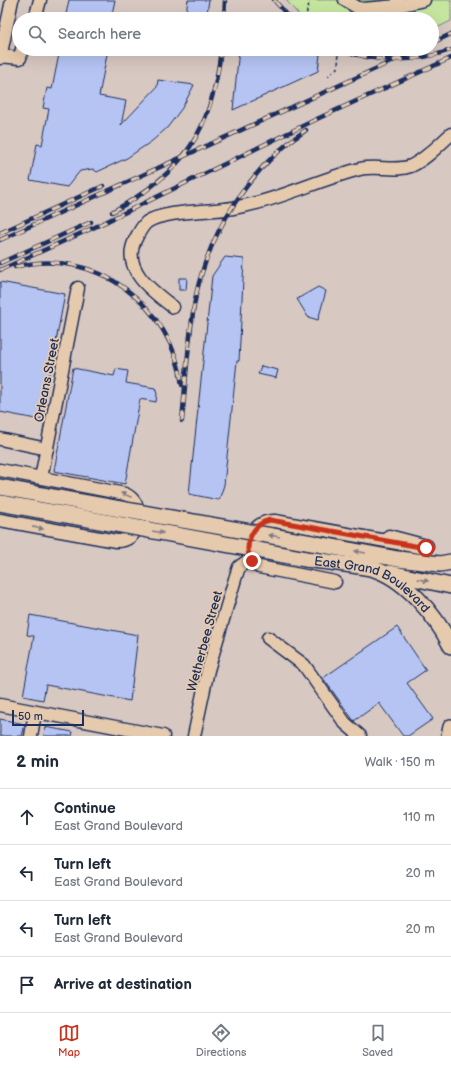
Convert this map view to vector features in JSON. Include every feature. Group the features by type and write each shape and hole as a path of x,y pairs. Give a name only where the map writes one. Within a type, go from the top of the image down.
{"main road":[{"name":"East Grand Boulevard","path":"0,487 398,559"},
{"name":"East Grand Boulevard","path":"0,503 306,559 372,569 403,585 431,613 451,646"},
{"path":"398,559 440,564 451,562"},
{"path":"398,559 422,565 451,581"},
{"path":"372,569 451,586"},
{"path":"449,736 451,727"}],"street":[{"path":"12,0 2,41 0,57 20,58 20,56"},
{"path":"37,12 40,0"},
{"path":"345,0 358,8 363,9 424,0"},
{"path":"172,307 154,292 137,274 133,265 131,256 132,246 146,223 159,217 240,207 267,200 338,175 363,168 404,168 420,161 451,134"},
{"name":"Orleans Street","path":"41,478 78,288"},
{"path":"0,439 47,449"},
{"path":"0,470 119,493 131,497 136,502 139,510 137,525 133,533 124,540 111,541 0,520"},
{"path":"250,558 248,547 254,530 261,522 270,520 425,548 427,546 389,536"},
{"name":"East Grand Boulevard","path":"250,558 254,564 263,569 335,582"},
{"name":"Wetherbee Street","path":"194,736 208,670 235,579 239,567 250,558"},
{"path":"268,638 304,665 345,723 360,736"},
{"path":"0,705 35,713 163,736"},
{"path":"31,736 35,713"}],"path":[{"path":"307,12 310,0"},
{"path":"328,76 337,68 339,58 338,56"}],"green space":[{"path":"286,0 451,0 451,21 439,27 439,12 296,12"}],"building":[{"path":"69,0 115,0 112,12 66,12"},
{"path":"188,0 209,0 207,12 186,12"},
{"path":"59,56 107,56 99,96 126,101 121,125 157,87 158,80 194,85 182,108 167,128 152,141 127,158 97,172 93,169 80,171 67,187 30,180 37,144 42,145 49,109 43,108 47,88 52,89"},
{"path":"238,56 320,56 318,71 233,110"},
{"path":"225,257 244,259 239,361 237,361 224,485 219,500 189,494 212,276"},
{"path":"179,278 187,278 186,290 179,290"},
{"path":"0,282 65,294 41,420 0,412"},
{"path":"318,287 326,291 318,320 308,317 297,299"},
{"path":"261,366 278,370 276,378 258,374"},
{"path":"73,368 114,376 116,369 128,371 126,383 155,388 157,394 156,402 140,399 125,484 54,471"},
{"path":"30,615 138,635 130,701 46,685 43,700 23,696 34,636 27,635"},
{"path":"397,627 426,670 407,683 433,719 408,736 403,736 379,703 354,721 323,678"},
{"path":"0,719 25,724 22,736 0,736"},
{"path":"45,727 73,732 72,736 44,736"}],"railway":[{"path":"224,12 225,0"},
{"path":"274,0 285,12"},
{"path":"439,40 451,34"},
{"path":"439,54 451,50"},
{"path":"112,212 137,197 158,181 176,165 190,147 202,127 210,104 217,78 220,56"},
{"path":"363,56 396,60 429,56"},
{"path":"0,240 404,56"},
{"path":"0,270 95,227 319,118 451,58"},
{"path":"182,421 193,311 202,271 211,247 235,202 250,182 267,162 306,130"},
{"path":"0,233 103,186"},
{"path":"0,263 91,222"},
{"path":"15,267 45,263 74,265 101,274 125,288 146,308 163,331 176,357 182,385"}],"route":[{"path":"252,561 248,552 251,535 261,522 270,520 426,548"}]}
